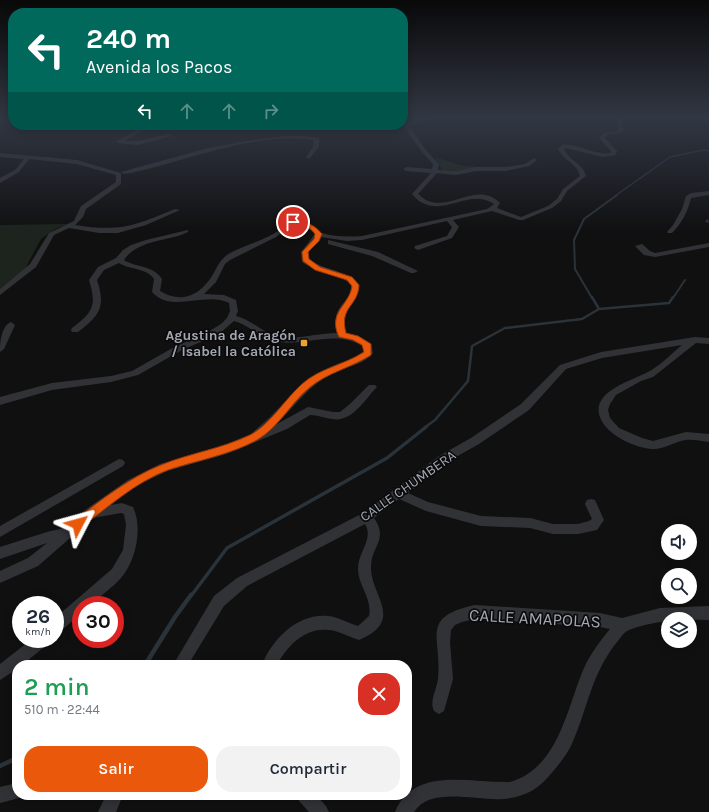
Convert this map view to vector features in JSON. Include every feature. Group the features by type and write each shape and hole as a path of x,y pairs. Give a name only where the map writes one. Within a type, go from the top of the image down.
{"street":[{"path":"0,155 77,162 119,173 190,155"},
{"path":"428,155 436,164 436,171 431,179 417,190 415,194 419,198 427,203 446,204 472,196 478,196 493,199 497,203 495,207"},
{"path":"318,237 347,239 362,238 449,219 495,207 523,218 550,207 559,200 565,190 583,176 581,168 564,155"},
{"path":"601,155 612,155"},
{"path":"0,181 17,171 28,157"},
{"path":"406,169 456,173 476,169 519,168 534,160"},
{"path":"0,293 33,265 51,234 79,220 82,208 114,189 119,184 119,173"},
{"path":"670,232 676,226 685,209 688,197 691,194 709,192"},
{"path":"69,226 110,231 125,229 142,225 177,210"},
{"path":"418,248 450,237 456,227 449,219"},
{"path":"197,296 213,280 222,263 227,258 279,232 289,224 298,222 314,228 318,237 375,254 414,271"},
{"path":"75,330 93,315 98,305 98,296 93,280 96,272 105,265 119,260 126,252 135,246 173,237 186,231"},
{"path":"318,237 305,252 305,260 318,268 349,279 355,285 355,295 345,305 340,316 342,335"},
{"path":"639,246 647,253 655,255 709,245"},
{"path":"0,401 57,385 114,379 129,375 145,369 178,349 219,330 232,318 235,308 233,302 227,298 220,295 197,296 181,300 162,296 156,292 158,279 156,275 150,271 125,265 119,260"},
{"path":"232,318 245,320 262,333 272,338 282,340 342,335 362,340 368,346 368,353 364,357 333,368 306,386 274,420 255,437"},
{"path":"0,349 11,325"},
{"path":"695,340 650,375 638,379 613,393 605,403 603,410 605,419 615,431 640,442 653,444 686,436 709,438"},
{"name":"CALLE CHUMBERA","path":"183,660 219,601 242,582 367,517 443,459 475,441 525,407 563,366 601,355 695,340 709,341"},
{"path":"0,577 33,562 89,514 132,483 164,468 222,451 283,426 308,411 334,417 344,415 372,387"},
{"path":"274,420 283,426"},
{"path":"0,532 119,463"},
{"path":"399,494 426,506 481,521 530,523 554,529 578,529 593,526 598,520 591,504"},
{"path":"64,619 117,573 129,551 132,525 129,511 122,508 89,514"},
{"path":"272,660 285,640 309,624 328,623 359,633 368,629 374,621 377,612 374,597 364,571 364,560 376,535 374,526 367,517"},
{"path":"0,553 47,537 66,533"},
{"name":"CALLE AMAPOLAS","path":"439,706 446,676 442,645 443,631 449,621 458,614 475,612 600,620 622,626 660,615 709,613"},
{"path":"404,812 412,800 424,791 448,788 503,791 524,787 540,774 557,753 567,737 593,665 604,646 622,626"},
{"path":"16,660 32,648"},
{"path":"0,673 12,664"},
{"path":"0,795 12,792"},
{"path":"108,812 113,800"},
{"path":"309,800 320,812"}],"shaded area":[{"path":"435,157 460,165 478,167 456,171 442,170"},
{"path":"68,224 55,229 41,239 25,269 0,289 0,225"}],"waterway":[{"path":"615,196 670,157 680,155"},
{"path":"592,298 575,269 574,240 584,219 617,195"},
{"path":"673,298 685,280"},
{"path":"592,297 599,309"},
{"path":"599,309 669,303 673,297"},
{"path":"424,428 435,420 468,381 472,346 505,328 582,319 599,309"},
{"path":"191,596 227,548 387,458 426,427"},
{"path":"148,660 175,617 191,595"},
{"path":"0,766 12,760"}],"place":[{"name":"Agustina de Aragón / Isabel la Católica","path":"304,343"}],"route":[{"path":"78,524 89,514 132,483 164,468 222,451 255,437 274,420 293,398 318,377 333,368 364,357 368,353 368,346 362,340 342,335 340,316 345,305 355,295 355,285 349,279 310,265 305,260 305,252 317,239 319,234 314,228 305,224 293,222"}]}
